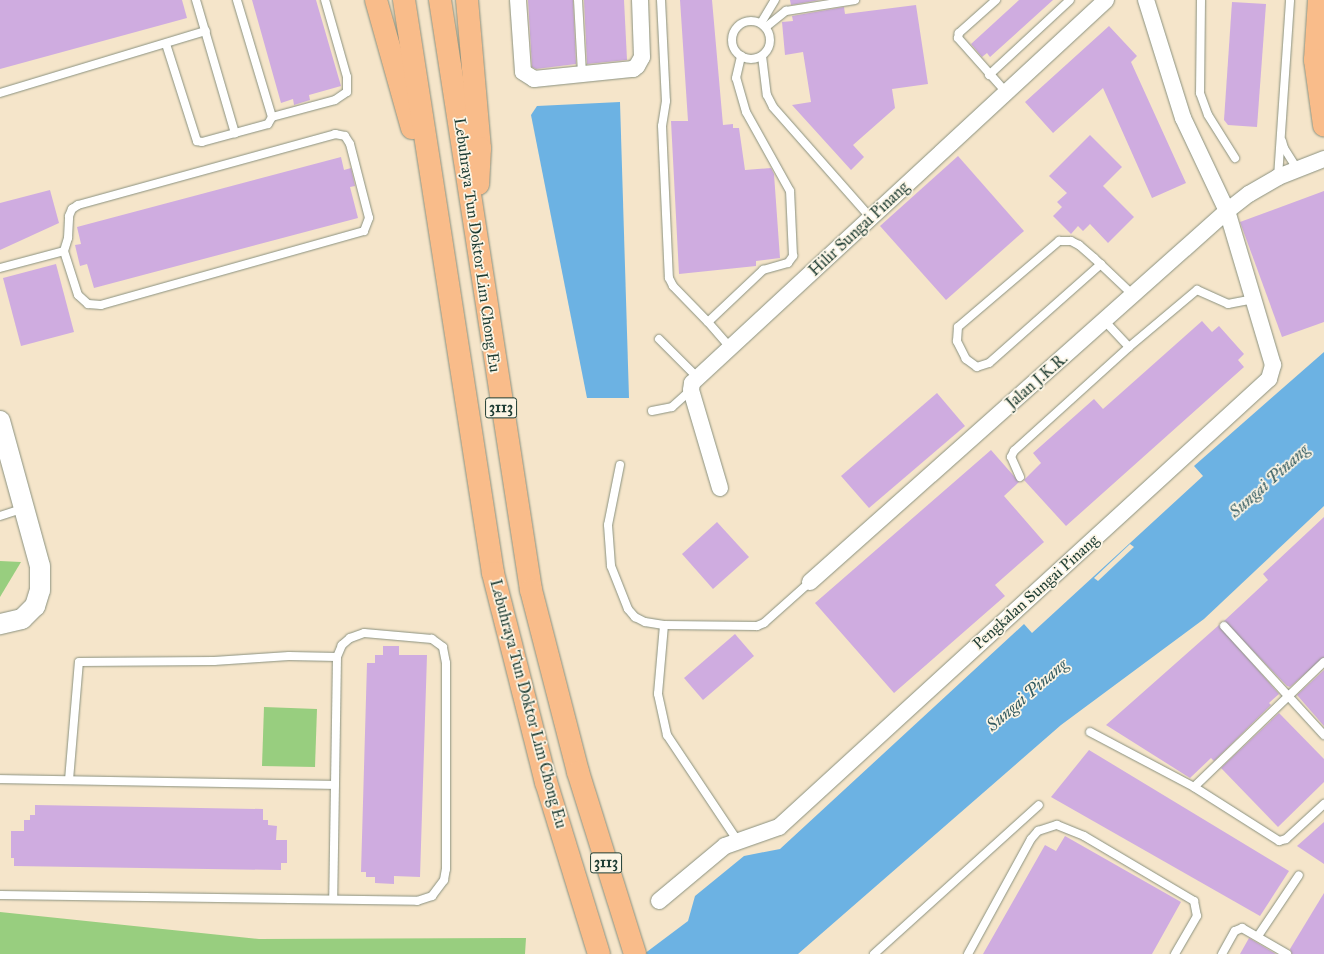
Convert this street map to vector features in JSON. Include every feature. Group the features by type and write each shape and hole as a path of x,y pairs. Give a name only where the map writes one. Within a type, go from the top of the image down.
{"main road":[{"path":"376,0 441,232"},
{"name":"Lebuhraya Tun Doktor Lim Chong Eu","path":"404,0 493,573 546,782 599,954"},
{"name":"Lebuhraya Tun Doktor Lim Chong Eu","path":"440,0 531,590 578,772 635,954"},
{"path":"467,0 480,148 475,225"},
{"path":"1319,0 1315,60 1324,125"}],"street":[{"path":"518,0 523,72 525,76 534,79 632,69 637,66 642,57 640,0"},
{"name":"Hilir Sungai Pinang","path":"695,384 731,348 870,218 1106,0"},
{"name":"Pengkalan Sungai Pinang","path":"659,901 725,846 737,840 779,827 1269,379 1273,365 1227,211 1183,118 1146,0"},
{"name":"Jalan J.K.R.","path":"810,582 1227,211 1248,194 1278,177 1297,168 1324,160"},
{"path":"695,384 720,488"},
{"path":"0,421 40,566 40,590 35,606 22,619 0,624"}],"lane":[{"path":"196,0 235,133"},
{"path":"237,0 272,117"},
{"path":"166,44 195,138 202,142 268,124 272,117 335,100 347,92 347,77 325,0"},
{"path":"578,0 582,74"},
{"path":"661,0 666,101 662,126 669,278 673,286 731,348"},
{"path":"763,25 775,0"},
{"path":"763,25 786,10 855,0"},
{"path":"996,0 959,33 958,38 1006,92"},
{"path":"989,74 1070,0"},
{"path":"1201,0 1200,93 1208,115 1235,158"},
{"path":"1278,177 1290,0"},
{"path":"748,21 763,25 771,39 767,52 762,56 751,60 741,56 733,46 732,40 736,27 748,21"},
{"path":"0,93 206,31"},
{"path":"708,322 763,270 788,263 793,256 790,191 786,181 757,136 741,98 736,78 741,56"},
{"path":"762,56 767,95 772,107 870,218"},
{"path":"335,134 345,136 348,139 369,218 368,228 356,235 101,305 88,304 78,295 64,251 68,238 69,216 72,209 78,205 335,134"},
{"path":"1281,135 1284,148 1297,168"},
{"path":"1101,264 989,363 977,367 966,359 957,341 958,327 1059,242 1071,242 1080,245 1101,264 1133,295"},
{"path":"0,268 64,251"},
{"path":"1020,476 1012,457 1014,451 1129,347 1197,290 1222,303 1253,299"},
{"path":"1105,321 1129,347"},
{"path":"652,411 672,407 695,384 659,339"},
{"path":"620,465 608,525 611,566 628,608 635,617 645,622 664,625 658,694 667,735 737,840"},
{"path":"0,516 24,508"},
{"name":"Jalan J.K.R.","path":"664,625 757,626 764,623 810,582"},
{"path":"1224,626 1289,694 1324,735"},
{"path":"0,895 417,901 432,896 440,888 446,869 446,662 443,647 432,639 364,633 350,638 342,645 337,657 333,899"},
{"path":"69,780 79,662 214,661 289,656 337,657"},
{"path":"1194,787 1324,662"},
{"path":"1090,732 1194,787 1279,841 1286,839 1324,804"},
{"path":"0,779 335,785"},
{"path":"874,954 1039,805"},
{"path":"968,954 1031,839 1038,831 1048,826 1057,825 1084,836 1194,901 1197,916 1175,954"},
{"path":"1258,936 1299,875"},
{"path":"1222,954 1238,929 1246,929 1287,954"}],"green space":[{"path":"0,561 21,562 0,597"},
{"path":"264,707 317,709 315,767 262,766"},
{"path":"0,912 259,939 526,938 525,954 0,954"}],"water":[{"path":"620,102 629,398 587,398 531,115 537,106"},
{"name":"Sungai Pinang","path":"1324,352 1324,506 1204,619 1061,725 798,954 644,954 688,921 695,896 744,856 780,849 1024,624 1032,633 1203,476 1194,466"}],"pier":[{"path":"1130,544 1134,547 1098,581 1094,578"}],"building":[{"path":"0,0 182,0 187,18 0,69"},
{"path":"252,0 316,0 341,86 309,95 310,100 294,105 293,99 281,103"},
{"path":"528,0 573,0 576,64 536,69 532,67"},
{"path":"584,0 624,0 627,60 587,64"},
{"path":"680,0 712,0 723,125 733,124 733,128 739,128 745,170 771,168 774,174 780,258 756,261 756,266 679,274 671,121 688,121"},
{"path":"790,0 820,0 791,5"},
{"path":"1019,0 1053,0 990,57 987,53 982,57 971,44"},
{"path":"1232,2 1266,4 1257,127 1228,125 1224,120"},
{"path":"916,5 928,84 892,89 895,108 853,145 864,157 851,170 792,105 811,102 803,52 785,55 782,22 793,21 792,16 844,7 845,14"},
{"path":"1109,26 1137,56 1131,62 1186,183 1152,198 1103,88 1053,133 1025,102"},
{"path":"1090,135 1122,167 1103,186 1134,217 1108,243 1090,224 1083,231 1078,226 1071,234 1053,216 1062,207 1057,202 1067,193 1049,176"},
{"path":"958,156 1024,231 946,300 880,226"},
{"path":"341,157 344,170 351,168 355,186 350,187 358,218 94,288 87,264 80,266 75,245 81,244 77,227"},
{"path":"50,190 59,223 0,250 0,203"},
{"path":"1324,191 1324,322 1282,337 1240,222"},
{"path":"56,264 74,332 21,346 3,278"},
{"path":"1202,321 1212,332 1219,326 1244,354 1238,360 1244,367 1066,526 1024,480 1041,463 1033,453 1094,399 1103,409"},
{"path":"937,393 965,426 869,508 841,476"},
{"path":"991,450 1019,482 1004,496 1044,542 995,585 1005,596 894,693 815,603"},
{"path":"1324,517 1324,657 1290,687 1287,686 1224,621 1268,580 1263,574"},
{"path":"717,522 749,557 713,589 682,554"},
{"path":"1219,625 1279,694 1269,703 1271,705 1214,761 1211,758 1190,778 1106,725"},
{"path":"735,634 754,656 703,700 684,678"},
{"path":"383,646 399,646 399,655 427,655 420,877 394,876 394,884 375,883 375,877 366,877 366,872 361,872 367,663 375,663 375,655 383,655"},
{"path":"1324,670 1324,726 1297,695"},
{"path":"1279,713 1324,759 1324,782 1278,827 1221,768"},
{"path":"1089,750 1289,871 1260,916 1051,797"},
{"path":"35,805 263,809 263,820 268,820 268,825 277,826 276,840 287,840 287,863 281,863 281,870 14,866 14,858 11,858 11,831 24,831 24,820 30,820 30,815 35,815"},
{"path":"1324,822 1324,864 1297,846"},
{"path":"1065,836 1181,902 1152,954 983,954 1045,845 1056,851"},
{"path":"1324,893 1324,954 1292,954 1290,949"},
{"path":"1249,938 1276,954 1240,954"}]}
